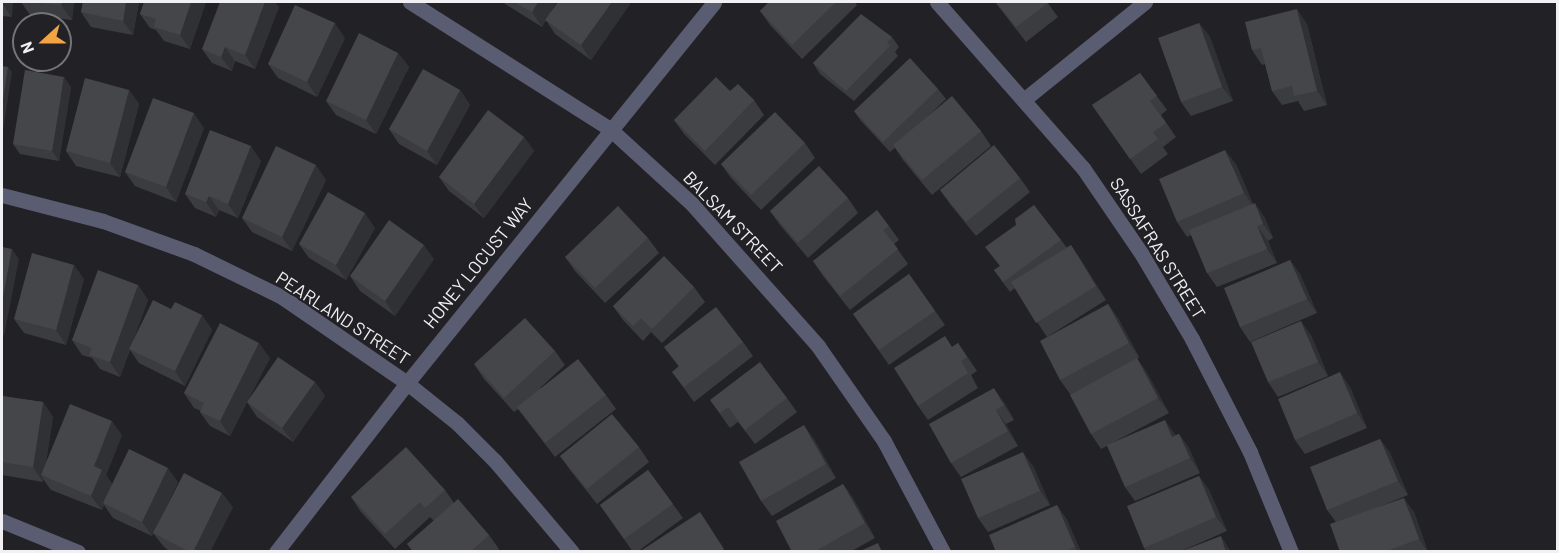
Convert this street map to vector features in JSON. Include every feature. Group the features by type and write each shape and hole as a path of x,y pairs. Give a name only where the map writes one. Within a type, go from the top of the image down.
{"street":[{"name":"BALSAM STREET","path":"410,2 610,129 692,204 818,346 884,441 943,552"},
{"name":"HONEY LOCUST WAY","path":"276,552 406,383 714,2"},
{"name":"SASSAFRAS STREET","path":"937,2 1026,98 1090,177 1141,253 1192,339 1250,452 1292,552"},
{"path":"1026,98 1144,2"},
{"name":"PEARLAND STREET","path":"2,195 103,221 194,254 282,297 406,383 495,461 572,552"},
{"path":"2,521 78,552"}],"building":[{"path":"31,2 62,2 61,5"},
{"path":"83,2 126,2 123,21 81,12"},
{"path":"144,2 191,2 180,35 154,27 156,19 140,14"},
{"path":"220,2 265,2 245,55 225,47 221,57 202,49"},
{"path":"514,2 538,2 532,12"},
{"path":"558,2 612,2 581,45 545,20"},
{"path":"769,2 836,2 792,45 760,11"},
{"path":"996,2 1047,2 1048,3 1016,27"},
{"path":"295,5 335,23 307,82 268,64"},
{"path":"1297,9 1317,91 1294,96 1292,86 1272,91 1261,48 1252,50 1245,22"},
{"path":"861,14 892,37 887,42 890,46 846,91 813,63"},
{"path":"1199,23 1222,87 1181,102 1158,38"},
{"path":"359,33 398,53 366,120 326,101"},
{"path":"910,58 938,89 883,142 854,111"},
{"path":"2,66 8,67 2,108"},
{"path":"423,69 460,90 427,151 389,129"},
{"path":"25,72 64,77 52,151 13,144"},
{"path":"1140,73 1157,96 1150,101 1166,123 1153,132 1158,139 1130,159 1092,105"},
{"path":"716,77 730,91 738,84 754,100 705,151 674,120"},
{"path":"85,78 129,90 110,163 66,151"},
{"path":"952,96 981,131 922,180 893,145"},
{"path":"153,98 194,113 166,187 125,172"},
{"path":"488,110 524,137 474,204 439,177"},
{"path":"775,112 805,143 751,195 721,164"},
{"path":"210,130 251,146 228,204 209,196 206,202 185,194"},
{"path":"994,145 1020,178 966,222 940,190"},
{"path":"276,146 316,165 282,237 242,218"},
{"path":"1225,150 1244,193 1177,222 1159,179"},
{"path":"819,166 848,198 798,243 770,211"},
{"path":"328,192 365,213 336,265 299,244"},
{"path":"1255,203 1263,224 1257,226 1267,249 1207,273 1189,230"},
{"path":"1034,205 1061,240 1003,282 994,270 1000,266 985,247 1016,225 1015,219"},
{"path":"618,206 648,238 595,288 565,257"},
{"path":"877,210 889,226 883,230 898,249 840,296 813,261"},
{"path":"389,220 424,245 385,301 350,276"},
{"path":"1071,245 1096,286 1036,323 1011,282"},
{"path":"2,247 12,249 2,303"},
{"path":"32,253 74,265 56,330 14,319"},
{"path":"664,256 694,287 652,329 641,318 633,326 613,306"},
{"path":"1290,260 1307,299 1240,327 1224,288"},
{"path":"98,270 138,285 110,362 89,355 92,348 72,340"},
{"path":"909,274 935,311 879,350 853,314"},
{"path":"153,300 171,309 175,302 202,315 175,371 129,349"},
{"path":"1108,304 1129,343 1060,380 1040,341"},
{"path":"716,307 743,342 684,387 672,372 679,366 664,347"},
{"path":"525,318 555,351 504,398 474,364"},
{"path":"1301,321 1318,362 1268,382 1251,342"},
{"path":"220,323 259,343 220,421 200,412 204,403 184,393"},
{"path":"945,336 952,347 958,343 967,357 961,361 968,373 918,406 894,368"},
{"path":"278,357 315,382 282,428 247,402"},
{"path":"1137,358 1158,398 1091,434 1070,395"},
{"path":"578,359 606,395 545,443 517,407"},
{"path":"760,362 787,398 745,430 728,407 720,413 710,400"},
{"path":"1340,372 1357,413 1295,440 1278,399"},
{"path":"994,388 1004,405 996,410 1008,431 951,463 929,424"},
{"path":"2,396 43,402 33,467 2,462"},
{"path":"70,404 112,421 94,466 102,470 91,496 41,475"},
{"path":"612,414 639,447 587,489 560,456"},
{"path":"1165,420 1172,437 1179,434 1190,458 1125,487 1107,445"},
{"path":"804,425 826,464 761,501 739,462"},
{"path":"1380,439 1398,481 1327,510 1310,467"},
{"path":"406,447 445,490 425,508 420,502 385,534 351,497"},
{"path":"129,449 168,468 142,522 103,503"},
{"path":"1023,452 1040,491 978,518 961,479"},
{"path":"648,470 673,504 624,539 600,505"},
{"path":"184,473 222,493 193,552 153,533"},
{"path":"1199,476 1216,517 1144,548 1127,506"},
{"path":"843,484 865,523 814,552 792,552 776,521"},
{"path":"1404,498 1419,539 1384,552 1340,552 1330,524"},
{"path":"458,499 489,535 470,552 414,552 407,544"},
{"path":"1057,505 1075,547 1063,552 996,552 989,535"},
{"path":"700,512 724,549 721,552 639,552"},
{"path":"1221,536 1226,552 1179,552"},
{"path":"878,543 882,552 858,552"}]}
